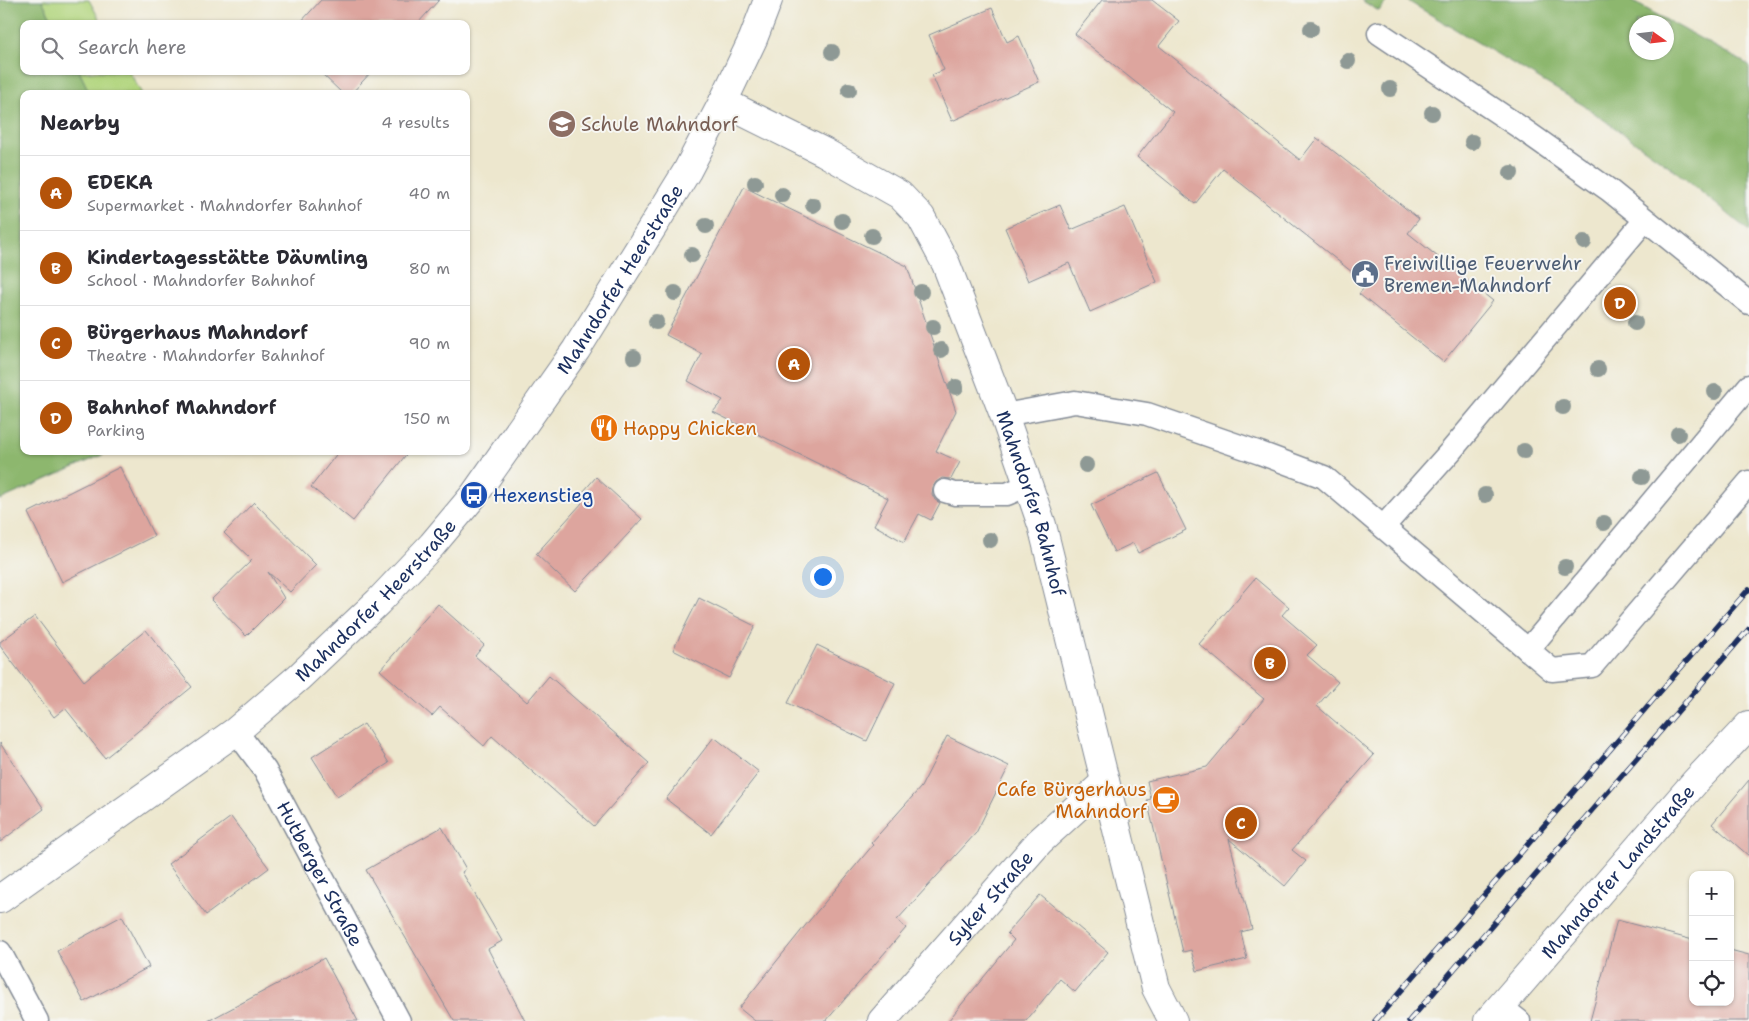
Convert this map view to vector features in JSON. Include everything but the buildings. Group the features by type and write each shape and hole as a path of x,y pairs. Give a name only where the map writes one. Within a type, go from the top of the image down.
{"street":[{"name":"Mahndorfer Heerstraße","path":"0,899 236,731 299,677 378,602 432,545 474,495 576,350 687,171 753,39 768,0"},
{"name":"Mahndorfer Bahnhof","path":"723,102 824,152 900,194 921,217 946,264 1004,415 1044,534 1156,988 1173,1021"},
{"name":"Mahndorfer Landstraße","path":"1502,1016 1695,782 1749,724"},
{"name":"Syker Straße","path":"882,1021 1039,842 1105,782"}],"lane":[{"path":"1379,33 1609,190 1749,304"},
{"path":"1384,526 1450,452 1645,220"},
{"path":"1528,650 1749,386"},
{"path":"1004,415 1075,402 1147,414 1324,477 1552,670 1592,666 1749,482"},
{"path":"945,491 956,494 1007,494 1028,486"},
{"name":"Hutberger Straße","path":"236,731 265,770 399,1021"},
{"path":"0,952 37,1021"}],"green space":[{"path":"0,0 42,0 52,20 20,20 20,75 81,75 88,90 20,90 20,455 102,455 0,500"},
{"path":"42,0 89,0 100,20 52,20"},
{"path":"1361,0 1388,0 1379,11"},
{"path":"1406,0 1630,0 1657,15 1629,15 1629,60 1674,60 1674,24 1749,65 1749,231 1673,169 1583,105"},
{"path":"81,75 131,75 140,90 88,90"}],"railway":[{"path":"1375,1021 1749,589"},
{"path":"1409,1021 1749,629"}],"place":[{"name":"Schule Mahndorf","path":"562,124"},
{"name":"Freiwillige Feuerwehr Bremen-Mahndorf","path":"1365,274"},
{"name":"Bahnhof Mahndorf","path":"1620,303"},
{"name":"EDEKA","path":"794,364"},
{"name":"Happy Chicken","path":"604,428"},
{"name":"Hexenstieg","path":"474,495"},
{"name":"Kindertagesstätte Däumling","path":"1270,663"},
{"name":"Cafe Bürgerhaus Mahndorf","path":"1166,800"},
{"name":"Bürgerhaus Mahndorf","path":"1241,823"}]}
